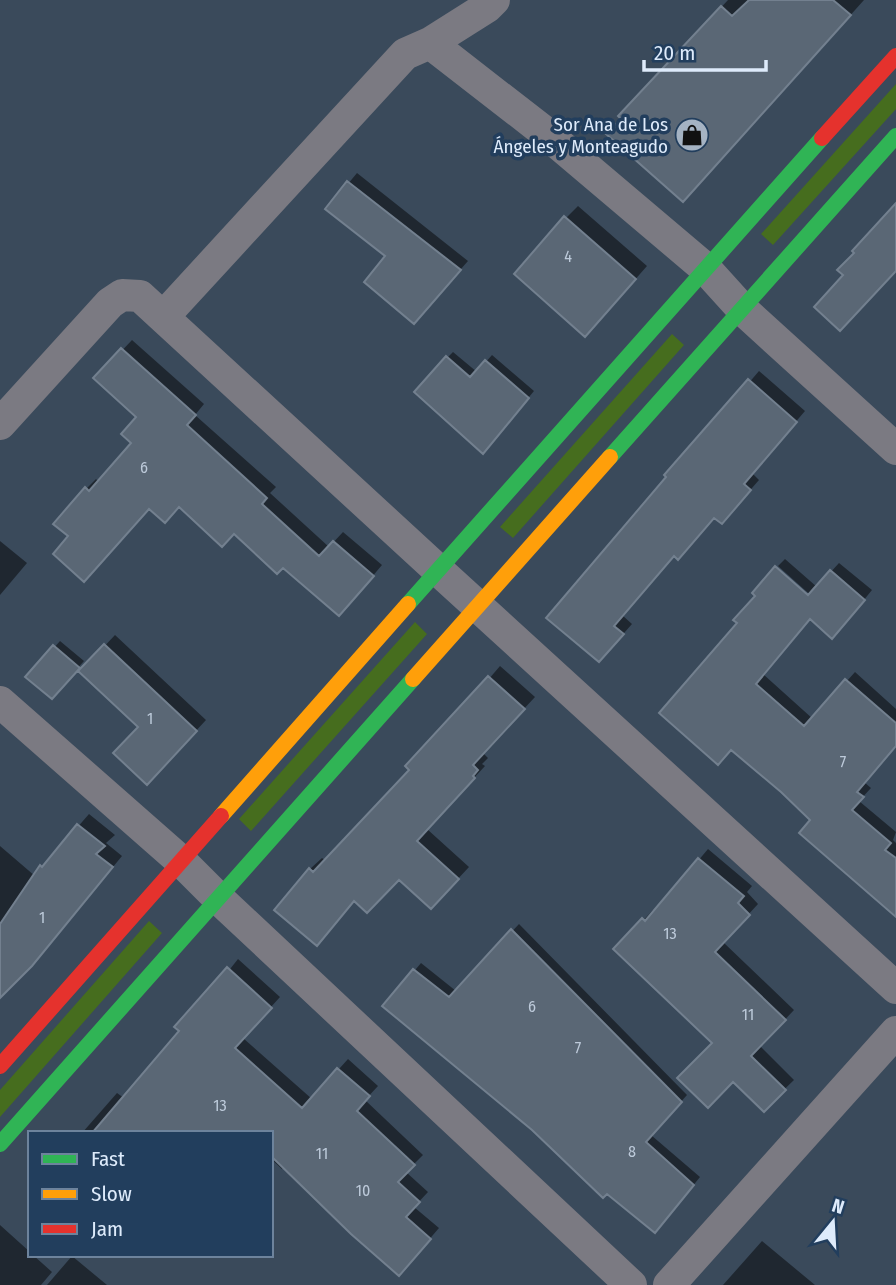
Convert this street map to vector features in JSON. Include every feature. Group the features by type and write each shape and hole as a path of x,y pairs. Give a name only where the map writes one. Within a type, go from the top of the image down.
{"street":[{"path":"164,316 405,54 430,43 494,0"},
{"path":"430,43 542,130 705,268 743,310 896,449"},
{"path":"0,1066 705,268 896,56"},
{"path":"0,1144 896,136"},
{"path":"0,424 110,303 122,295 141,296 896,988"},
{"path":"0,702 183,862 219,899 631,1285"},
{"path":"669,1285 896,1032"}],"green space":[{"path":"896,84 896,109 773,245 761,234"},
{"path":"672,334 684,345 513,538 500,527"},
{"path":"415,622 427,634 251,831 239,819"},
{"path":"149,921 162,933 0,1117 0,1090"}],"building":[{"path":"749,0 833,0 851,15 683,202 606,134 621,119 618,116 721,6 732,16"},
{"path":"347,181 461,270 414,324 364,282 385,256 325,209"},
{"path":"896,203 896,271 840,331 814,307 843,275 837,270"},
{"path":"564,216 636,279 585,337 514,274"},
{"path":"121,348 196,415 187,425 267,498 262,504 319,556 333,541 374,576 339,616 283,568 277,574 234,534 222,547 179,507 165,523 149,509 84,582 53,554 68,536 53,524 85,487 89,491 131,443 121,434 136,417 93,378"},
{"path":"446,356 470,377 485,360 529,398 483,454 414,392"},
{"path":"748,379 797,422 744,484 751,490 722,524 714,518 678,560 674,556 614,626 624,634 599,662 546,618 666,477 664,475"},
{"path":"775,566 808,595 830,570 865,600 832,639 810,619 756,684 804,726 845,679 896,723 896,746 857,792 864,797 852,810 891,843 885,850 896,858 896,917 799,833 810,820 781,792 731,750 718,765 659,713 737,623 733,620 755,596 752,593"},
{"path":"104,644 197,731 147,785 113,753 138,727 78,671"},
{"path":"53,645 80,668 52,699 25,677"},
{"path":"488,676 525,709 473,765 478,770 473,776 475,778 417,841 459,879 431,909 399,880 367,913 354,901 317,946 274,910 309,868 313,872 409,770 405,766"},
{"path":"77,824 105,846 96,854 113,867 32,966 0,998 0,924 40,865 42,867"},
{"path":"698,858 744,896 738,903 750,915 715,952 786,1020 751,1056 786,1090 764,1112 733,1082 708,1108 677,1078 712,1043 613,949 642,918 645,921"},
{"path":"511,929 682,1102 646,1142 694,1185 655,1233 607,1194 603,1198 532,1130 382,1006 413,969 449,997"},
{"path":"227,967 272,1008 235,1048 302,1108 337,1068 370,1096 357,1111 415,1165 398,1182 420,1202 406,1217 431,1239 399,1276 351,1234 273,1158 273,1131 94,1131 179,1031 174,1027"}],"traffic: fast":[{"path":"610,457 896,136"},
{"path":"408,604 822,138"},
{"path":"0,1144 413,679"}],"traffic: slow":[{"path":"413,679 610,457"},
{"path":"221,816 408,604"}],"traffic: jam":[{"path":"822,138 896,56"},
{"path":"0,1066 221,816"}],"place":[{"name":"Sor Ana de Los Ángeles y Monteagudo","path":"692,135"}]}
